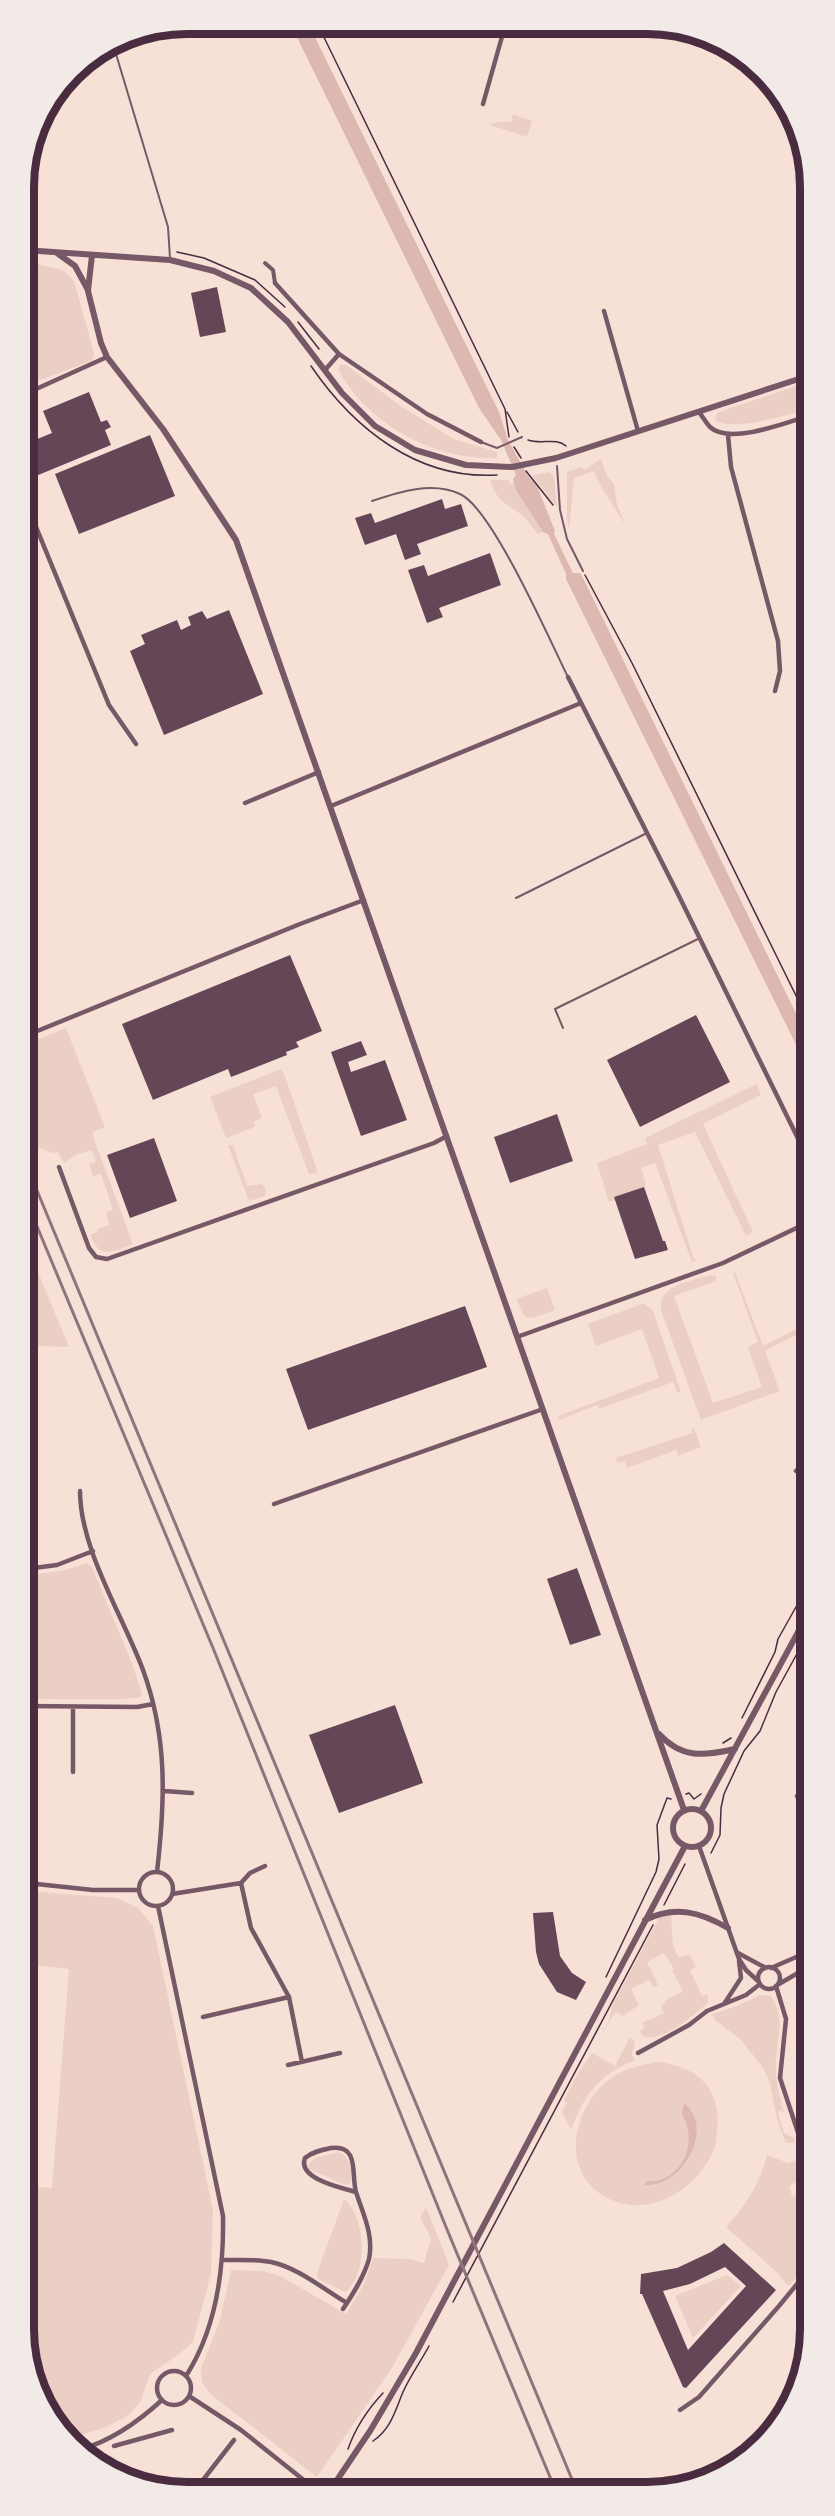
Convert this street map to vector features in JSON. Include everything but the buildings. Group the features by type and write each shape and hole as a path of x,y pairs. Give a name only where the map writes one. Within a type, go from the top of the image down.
{"street":[{"path":"483,104 503,34"},
{"path":"35,251 170,260 251,288 271,304 353,406 387,434 415,450 446,460 492,468 537,463 800,379"},
{"path":"57,253 75,266 88,291 100,343 107,357 163,429 236,540 684,1810"},
{"path":"88,291 92,255"},
{"path":"265,263 273,270 275,283 339,354 427,414 481,442"},
{"path":"604,311 638,431"},
{"path":"324,370 339,354"},
{"path":"35,390 107,357"},
{"path":"699,412 711,429 728,435 755,431 800,418"},
{"path":"728,435 731,466 778,641 780,671 775,691"},
{"path":"35,524 109,705 136,744"},
{"path":"568,677 800,1143"},
{"path":"331,806 581,703"},
{"path":"245,803 319,772"},
{"path":"35,1033 364,900"},
{"path":"59,1167 89,1248 96,1257 105,1260 434,1143 447,1136"},
{"path":"517,1337 723,1263 800,1226"},
{"path":"274,1504 543,1409"},
{"path":"80,1491 81,1516 93,1551 143,1671 153,1704 163,1755 164,1791 157,1872"},
{"path":"34,1568 57,1565 93,1551"},
{"path":"701,1811 800,1629"},
{"path":"34,1706 137,1707 153,1704"},
{"path":"73,1772 74,1707"},
{"path":"657,1731 678,1750 689,1753 707,1755 735,1749"},
{"path":"164,1791 192,1793"},
{"path":"797,1796 800,1802"},
{"path":"696,1809 710,1820 711,1833 699,1846 685,1846 680,1843 673,1832 675,1819 684,1810 696,1809"},
{"path":"336,2481 397,2387 685,1846"},
{"path":"699,1846 738,1956 746,1970 767,1989 800,1972"},
{"path":"172,1894 241,1883 250,1872 265,1866"},
{"path":"157,1872 170,1879 172,1894 167,1902 158,1906 147,1904 140,1896 139,1890 146,1875 157,1872"},
{"path":"241,1883 251,1929 289,1997 302,2062"},
{"path":"34,1884 84,1890 139,1890"},
{"path":"158,1906 223,2216 223,2260 214,2310 186,2376"},
{"path":"645,1920 659,1913 673,1910 691,1912 728,1928"},
{"path":"638,2053 689,2025 707,2011 746,1995 759,1982 759,1974 800,1955"},
{"path":"738,1956 778,1974 777,1985 786,2019 780,2078 800,2139"},
{"path":"724,2004 741,1978 738,1956"},
{"path":"203,2017 289,1997"},
{"path":"288,2065 340,2053"},
{"path":"343,2308 369,2259 370,2243 365,2212 356,2192 351,2155 344,2148 333,2148 315,2152 305,2158 304,2167 308,2174 356,2192"},
{"path":"223,2260 279,2264 292,2269 347,2303"},
{"path":"680,2410 699,2397 800,2280"},
{"path":"175,2371 186,2376 191,2385 189,2396 177,2404 162,2400 157,2389 164,2374 175,2371"},
{"path":"189,2396 241,2430 305,2481"},
{"path":"92,2447 129,2427 162,2400"},
{"path":"129,2427 137,2440"},
{"path":"114,2446 172,2430"},
{"path":"202,2481 234,2440"}],"lane":[{"path":"116,53 168,227 170,260"},
{"path":"481,442 497,448 522,437"},
{"path":"557,466 560,510 567,540 583,571"},
{"path":"372,501 402,491 437,488 457,492 467,497 495,533 568,677"},
{"path":"516,898 647,833"},
{"path":"563,1028 555,1009 700,938"}],"path":[{"path":"322,34 505,409 522,437 535,442 556,440 565,443 567,447"},
{"path":"583,571 632,663 800,1004"},
{"path":"738,1726 775,1653 778,1639 800,1600"},
{"path":"706,1868 720,1835 724,1794 744,1751 760,1731 776,1692 800,1648"},
{"path":"717,1746 733,1737"},
{"path":"689,1793 694,1799 698,1798 705,1786"},
{"path":"603,1983 656,1872 659,1859 658,1820 666,1798 671,1799"},
{"path":"450,2305 493,2229 686,1865 680,1856"},
{"path":"352,2437 374,2403"},
{"path":"383,2435 396,2413"}],"shaded area":[{"path":"295,34 313,34 499,412 508,440 528,476 537,486 555,531 554,534 573,573 580,573 584,580 800,1022 800,1053 566,579 566,574 548,534 543,532 516,490 513,479 516,475 501,440 479,408"},
{"path":"513,114 532,121 527,137 490,125 497,122 511,122"},
{"path":"35,264 63,270 74,281 94,353 93,360 35,382"},
{"path":"340,365 346,365 402,407 454,439 497,452 497,458 450,453 427,446 405,435 366,407 338,369"},
{"path":"800,385 800,410 774,418 735,424 715,421 719,412"},
{"path":"601,459 607,476 614,484 617,505 626,526 600,485 594,471 574,478 569,530 567,472 581,467 584,470"},
{"path":"549,472 554,476 557,507 532,476"},
{"path":"490,480 508,480 511,484 514,483 543,532 538,534 524,517 502,501"},
{"path":"66,1028 105,1127 93,1132 94,1139 133,1244 113,1251 103,1251 98,1248 90,1235 98,1232 97,1229 109,1225 106,1212 113,1210 101,1174 93,1176 89,1164 96,1162 92,1150 78,1154 64,1163 58,1152 53,1153 39,1148 35,1136 35,1041"},
{"path":"281,1069 318,1173 309,1174 276,1086 253,1094 262,1118 254,1122 255,1127 226,1138 210,1097"},
{"path":"757,1084 761,1095 703,1124 753,1232 746,1236 695,1132 658,1145 693,1257 697,1261 692,1262 655,1163 641,1168 646,1184 644,1187 615,1197 615,1200 609,1202 597,1163 647,1144 645,1138"},
{"path":"228,1145 233,1145 247,1186 262,1184 266,1190 265,1196 249,1201"},
{"path":"34,1264 69,1347 34,1346"},
{"path":"735,1272 763,1346 800,1328 800,1333 765,1351 780,1391 701,1420 662,1313 661,1304 669,1290 676,1286 711,1275 716,1276 716,1281 674,1296 713,1403 762,1387 748,1347 758,1342 733,1273"},
{"path":"547,1288 555,1310 533,1318 525,1317 516,1299"},
{"path":"644,1303 653,1311 681,1392 677,1393 673,1382 599,1409 597,1405 559,1420 558,1416 659,1378 642,1329 596,1346 588,1324"},
{"path":"694,1428 701,1447 678,1456 676,1450 627,1468 625,1461 618,1463 616,1458 692,1433 691,1429"},
{"path":"87,1563 92,1567 133,1666 141,1697 34,1699 34,1574 61,1571"},
{"path":"34,1891 117,1898 138,1908 153,1926 213,2210 211,2274 193,2342 150,2374 141,2401 129,2415 106,2427 78,2436 50,2396 37,2358 34,2328 34,2187 52,2188 69,1969 34,1965"},
{"path":"671,1914 675,1952 678,1957 690,1955 696,1967 690,1970 702,1996 708,1994 708,2003 670,2031 662,2035 644,2037 639,2031 645,2028 642,2023 664,2013 661,2007 666,2000 683,1991 664,1953 647,1962 658,1985 653,1987 649,1980 631,1989 639,2005 623,2016 615,2012 599,2039 609,2020 613,2004 659,1918"},
{"path":"760,1995 771,1996 778,2012 780,2028 776,2074 784,2112 780,2110 778,2114 784,2133 794,2138 795,2142 786,2143 777,2120 770,2083 762,2066 740,2039 715,2020 712,2014"},
{"path":"630,2037 635,2042 632,2055 635,2060 611,2072 594,2087 571,2130 562,2112 567,2103 564,2101 575,2078 592,2053 615,2066"},
{"path":"657,2062 672,2064 695,2075 711,2092 718,2116 714,2149 705,2166 693,2181 661,2201 644,2205 626,2204 608,2199 592,2187 582,2174 577,2159 578,2128 592,2098 602,2086 624,2071"},
{"path":"684,2103 693,2114 697,2127 690,2154 682,2167 671,2177 659,2183 645,2185 647,2181 669,2176 684,2159 689,2137 682,2115"},
{"path":"338,2152 346,2157 350,2166 352,2176 349,2185 309,2169 308,2165 315,2158"},
{"path":"767,2155 788,2163 795,2161 800,2176 800,2180 789,2186 792,2196 800,2193 800,2272 789,2286 780,2278 781,2276 726,2227 751,2194"},
{"path":"344,2199 357,2218 362,2246 358,2273 353,2284 345,2292 318,2279 317,2273"},
{"path":"426,2207 449,2265 392,2368 317,2477 209,2393 202,2382 201,2369 220,2320 231,2270 264,2271 282,2277 346,2314 364,2284 373,2258 410,2259 424,2263 431,2238 420,2217"},
{"path":"727,2275 741,2286 693,2338 675,2296"}],"railway":[{"path":"35,1185 573,2481"},
{"path":"35,1220 213,1648 446,2227 552,2481"}]}
